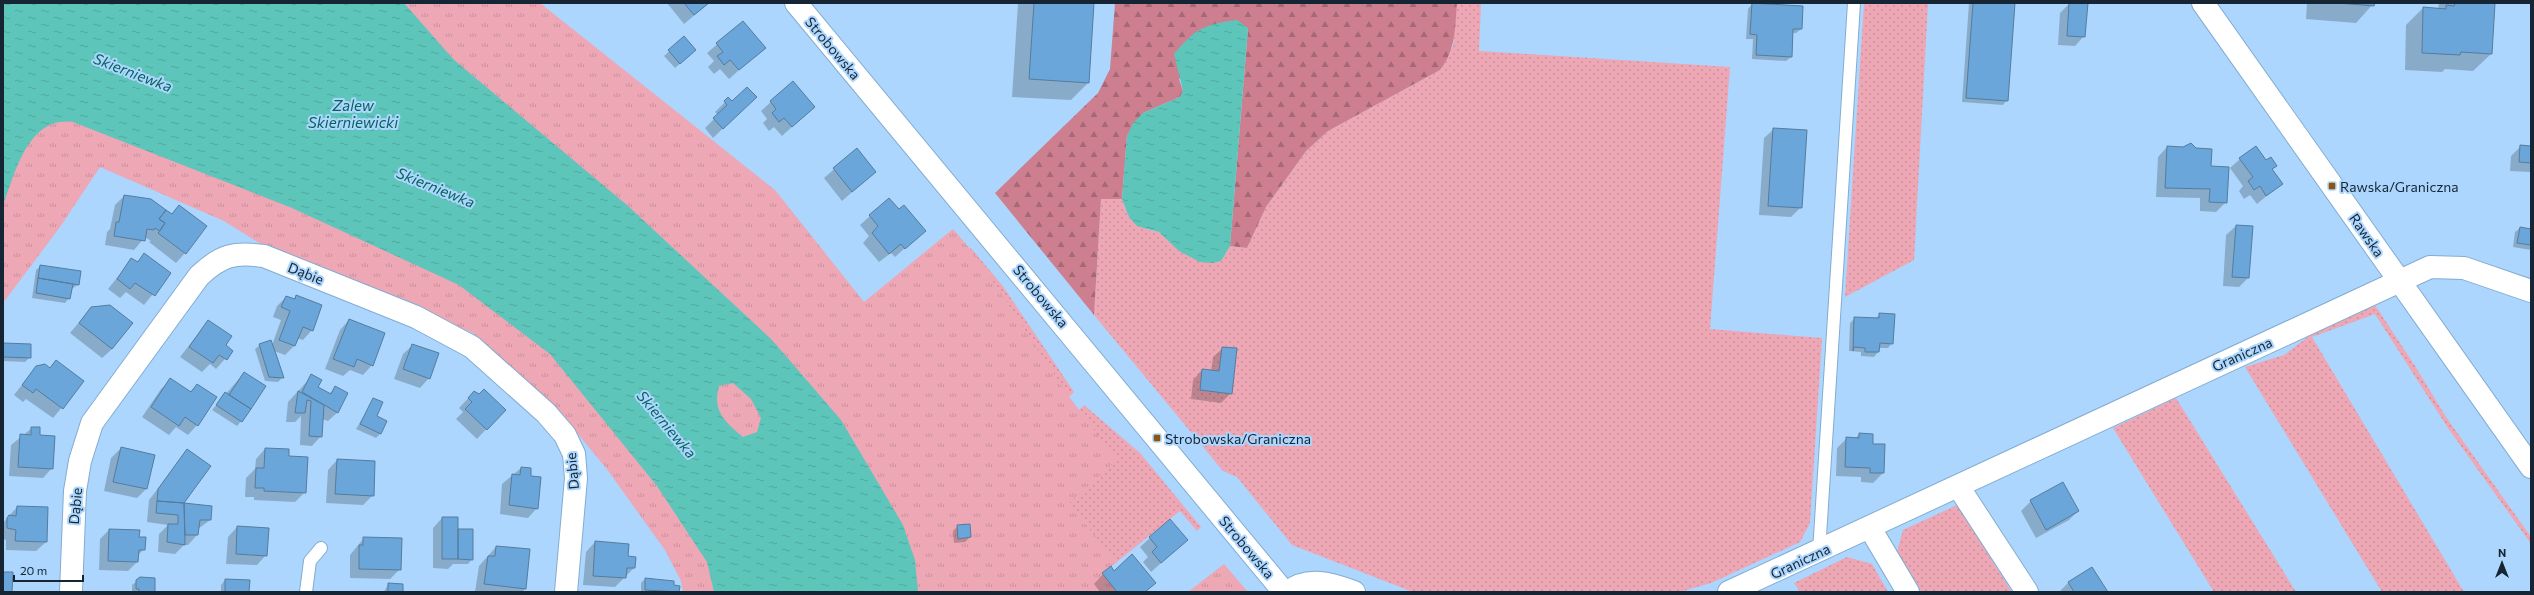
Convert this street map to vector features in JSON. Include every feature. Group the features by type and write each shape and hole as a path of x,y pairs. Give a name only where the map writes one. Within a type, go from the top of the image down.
{"street":[{"name":"Strobowska","path":"796,3 1284,592"},
{"name":"Rawska","path":"2203,3 2531,467"},
{"name":"Dąbie","path":"71,592 75,491 80,461 92,423 199,276 211,264 226,256 245,254 264,256 416,317 472,347 546,412 565,435 574,454 576,478 566,592"},
{"name":"Graniczna","path":"1729,592 1819,552 2151,395 2308,325 2399,280 2430,267 2447,266 2464,268 2531,291"},
{"path":"1958,486 2027,592"},
{"path":"1870,528 1908,592"},
{"path":"1288,592 1294,587 1318,582 1334,584 1354,592"}],"lane":[{"path":"1819,552 1854,3"},
{"path":"306,592 310,561 320,548"}],"green space":[{"path":"3,3 540,3 775,190 864,302 953,229 977,257 1069,397 1117,460 1068,504 1117,562 1102,573 1117,592 683,592 681,581 665,550 606,468 568,422 473,333 264,246 224,221 100,167 60,227 3,303"},
{"path":"1115,3 1457,3 1452,46 1440,70 1328,131 1306,151 1266,207 1247,248 1230,246 1248,28 1179,79 1183,91 1180,97 1143,113 1127,136 1122,199 1101,199 1094,315 995,193 1098,93 1110,69"},
{"path":"1457,3 1481,3 1479,51 1730,67 1710,329 1822,338 1810,523 1800,542 1711,583 1680,592 1413,592 1292,545 1237,477 1223,471 1094,315 1101,199 1122,199 1129,217 1149,230 1159,232 1179,251 1221,261 1230,246 1247,248 1266,207 1306,151 1328,131 1440,70 1453,46"},
{"path":"1864,3 1928,3 1914,260 1845,297"},
{"path":"971,248 1002,285 1074,392 1069,397 1079,410 1084,405 1140,453 1201,527 1197,531 1180,511 1103,573 1117,592 1084,592 966,251"},
{"path":"2375,305 2446,417 2531,537 2531,544 2448,428 2375,314 2312,337 2464,592 2382,592 2245,367 2284,355 2313,333"},
{"path":"2176,398 2296,592 2214,592 2113,428"},
{"path":"1957,505 2012,592 1921,592 1897,552 1903,530"},
{"path":"1847,557 1872,564 1888,592 1800,592 1794,583"},
{"path":"1224,564 1248,592 1188,592"}],"water":[{"name":"Zalew Skierniewicki","path":"3,3 404,3 453,59 628,206 772,340 841,420 903,525 915,560 918,592 714,592 707,562 657,486 550,354 459,285 292,208 73,122 58,123 45,128 34,137 19,163 3,206","holes":["733,383 751,399 761,418 757,432 743,437 726,421 719,409 717,402 719,386"]},
{"path":"1237,20 1248,28 1230,246 1221,261 1212,263 1200,262 1179,251 1159,232 1137,226 1129,217 1122,199 1127,136 1133,123 1143,113 1180,97 1183,91 1174,54 1181,46 1194,33 1201,29 1216,23"}],"building":[{"path":"684,3 709,3 694,15"},
{"path":"1034,3 1094,3 1089,83 1029,79"},
{"path":"1752,3 1803,6 1802,29 1793,29 1792,57 1756,55 1757,35 1750,34"},
{"path":"1973,3 2015,3 2008,101 1966,98"},
{"path":"2069,3 2088,3 2085,37 2067,36"},
{"path":"2338,3 2375,3 2374,6"},
{"path":"2455,3 2495,3 2492,54 2461,52 2460,55 2422,53 2423,7 2446,9 2446,5 2454,6"},
{"path":"743,21 766,48 739,70 730,60 724,65 717,56 723,52 716,43"},
{"path":"684,36 696,50 680,64 668,50"},
{"path":"793,81 815,107 792,127 784,118 779,122 772,113 776,109 770,101"},
{"path":"747,87 757,97 723,129 713,118 727,105 724,101 728,97 732,101"},
{"path":"1773,128 1807,130 1802,208 1768,206"},
{"path":"2191,143 2196,148 2212,149 2211,166 2229,167 2227,203 2209,202 2210,189 2165,188 2167,146 2183,147"},
{"path":"2520,145 2531,146 2531,163 2519,162"},
{"path":"2256,146 2266,160 2271,157 2277,166 2272,169 2283,184 2266,196 2260,186 2254,190 2248,181 2253,177 2239,158"},
{"path":"857,148 876,172 852,192 833,168"},
{"path":"124,195 151,199 166,210 159,219 165,223 160,231 155,228 154,230 147,229 145,241 114,236 116,222 119,222"},
{"path":"889,198 899,209 904,205 926,231 905,249 901,244 889,254 872,233 878,226 869,215"},
{"path":"179,205 207,226 186,254 158,233 165,223 159,219 166,210 172,214"},
{"path":"2236,225 2253,226 2249,278 2232,277"},
{"path":"2520,227 2531,229 2531,245 2517,243"},
{"path":"144,253 171,273 155,296 135,283 130,289 117,279 131,258 138,262"},
{"path":"40,265 81,271 79,285 38,278"},
{"path":"38,278 73,284 70,299 36,293"},
{"path":"296,295 322,305 313,331 303,327 295,346 279,340 290,311 281,307 286,296 295,299"},
{"path":"110,305 133,323 112,349 79,323 91,307"},
{"path":"1879,313 1895,314 1893,344 1880,343 1879,352 1865,352 1865,348 1854,347 1853,351 1854,317 1879,318"},
{"path":"349,319 385,333 373,366 357,359 354,367 333,359"},
{"path":"208,320 232,336 226,345 233,351 227,360 219,355 213,363 189,347"},
{"path":"271,340 284,378 269,377 259,344"},
{"path":"3,343 31,344 31,358 3,357"},
{"path":"412,344 439,353 430,379 403,369"},
{"path":"1222,347 1237,348 1232,394 1200,390 1202,369 1219,371"},
{"path":"56,360 84,381 63,409 36,389 33,393 22,385 36,366 45,364 50,368"},
{"path":"244,372 266,386 251,409 229,395"},
{"path":"311,374 322,380 318,387 331,394 335,386 348,393 338,413 302,392"},
{"path":"170,378 191,392 197,384 217,397 198,426 185,417 179,426 151,407"},
{"path":"484,389 506,410 487,430 465,409 472,402 468,398 474,391 479,394"},
{"path":"298,391 324,405 322,437 309,436 311,401 307,400 305,413 295,413"},
{"path":"225,392 251,409 242,422 216,405"},
{"path":"373,398 383,402 377,416 387,421 381,434 360,424"},
{"path":"31,427 40,427 40,435 55,436 53,469 18,467 20,434 31,435"},
{"path":"1859,433 1873,434 1873,444 1885,444 1884,473 1870,473 1870,468 1845,467 1846,437 1859,438"},
{"path":"121,447 155,455 147,489 113,482"},
{"path":"265,448 289,449 289,456 308,457 306,493 264,491 264,488 255,488 256,468 264,468"},
{"path":"187,449 211,466 184,503 157,501 158,489"},
{"path":"337,459 375,461 374,496 335,494"},
{"path":"521,467 531,468 531,476 541,477 538,509 509,505 512,474 520,475"},
{"path":"2063,482 2079,511 2046,530 2030,500"},
{"path":"157,501 184,503 185,545 167,542 168,524 178,524 178,515 156,513"},
{"path":"184,503 212,506 211,520 200,520 198,535 185,535"},
{"path":"17,506 48,507 47,542 15,541 16,530 7,528 7,518 9,515 16,516"},
{"path":"442,517 458,517 458,559 442,559"},
{"path":"1170,519 1188,540 1161,563 1152,552 1157,547 1149,537"},
{"path":"970,524 971,537 958,539 957,525"},
{"path":"237,526 269,528 267,556 236,554"},
{"path":"109,529 140,530 139,537 146,537 145,550 139,550 138,562 108,561"},
{"path":"458,529 473,529 473,560 458,559"},
{"path":"363,537 402,538 401,570 359,569 359,545 363,545"},
{"path":"595,541 629,544 628,556 636,557 635,568 627,568 626,578 593,576"},
{"path":"496,546 530,549 526,589 484,584 488,556 495,556"},
{"path":"1132,554 1156,583 1145,592 1117,592 1102,573 1111,566 1114,571"},
{"path":"2092,567 2108,592 2074,592 2068,582"},
{"path":"3,572 13,572 12,592 3,592"},
{"path":"140,577 155,578 155,592 139,592 139,589 136,589 136,580"},
{"path":"645,578 674,581 674,585 680,586 679,592 645,590"},
{"path":"225,579 250,580 249,592 225,592"},
{"path":"388,583 403,584 403,592 388,592"}],"place":[{"name":"Rawska/Graniczna","path":"2332,186"},
{"name":"Strobowska/Graniczna","path":"1157,438"}],"water label":[{"name":"Skierniewka","path":"133,72"},
{"name":"Skierniewka","path":"436,187"},
{"name":"Skierniewka","path":"667,424"}]}
